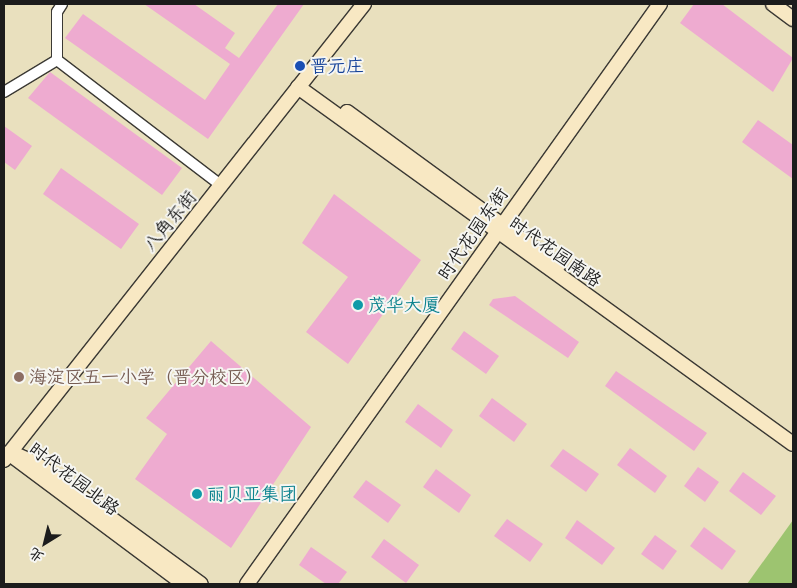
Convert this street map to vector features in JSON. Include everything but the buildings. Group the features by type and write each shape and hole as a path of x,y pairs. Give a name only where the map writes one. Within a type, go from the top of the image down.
{"street":[{"path":"56,60 57,12 62,4"},
{"name":"八角东街","path":"7,456 364,4"},
{"name":"时代花园东街","path":"247,584 660,4"},
{"path":"772,4 793,19"},
{"path":"4,92 56,60"},
{"path":"56,60 222,186"},
{"name":"时代花园南路","path":"301,84 793,444"},
{"name":"时代花园南路","path":"500,229 793,437"},
{"name":"时代花园北路","path":"7,456 184,584"},
{"name":"时代花园北路","path":"7,456 34,463 201,584"}],"green space":[{"path":"793,520 793,584 747,584"}],"place":[{"name":"晋元庄","path":"300,66"},
{"name":"茂华大厦","path":"358,305"},
{"name":"海淀区五一小学（晋分校区）","path":"19,377"},
{"name":"丽贝亚集团","path":"197,494"}]}
